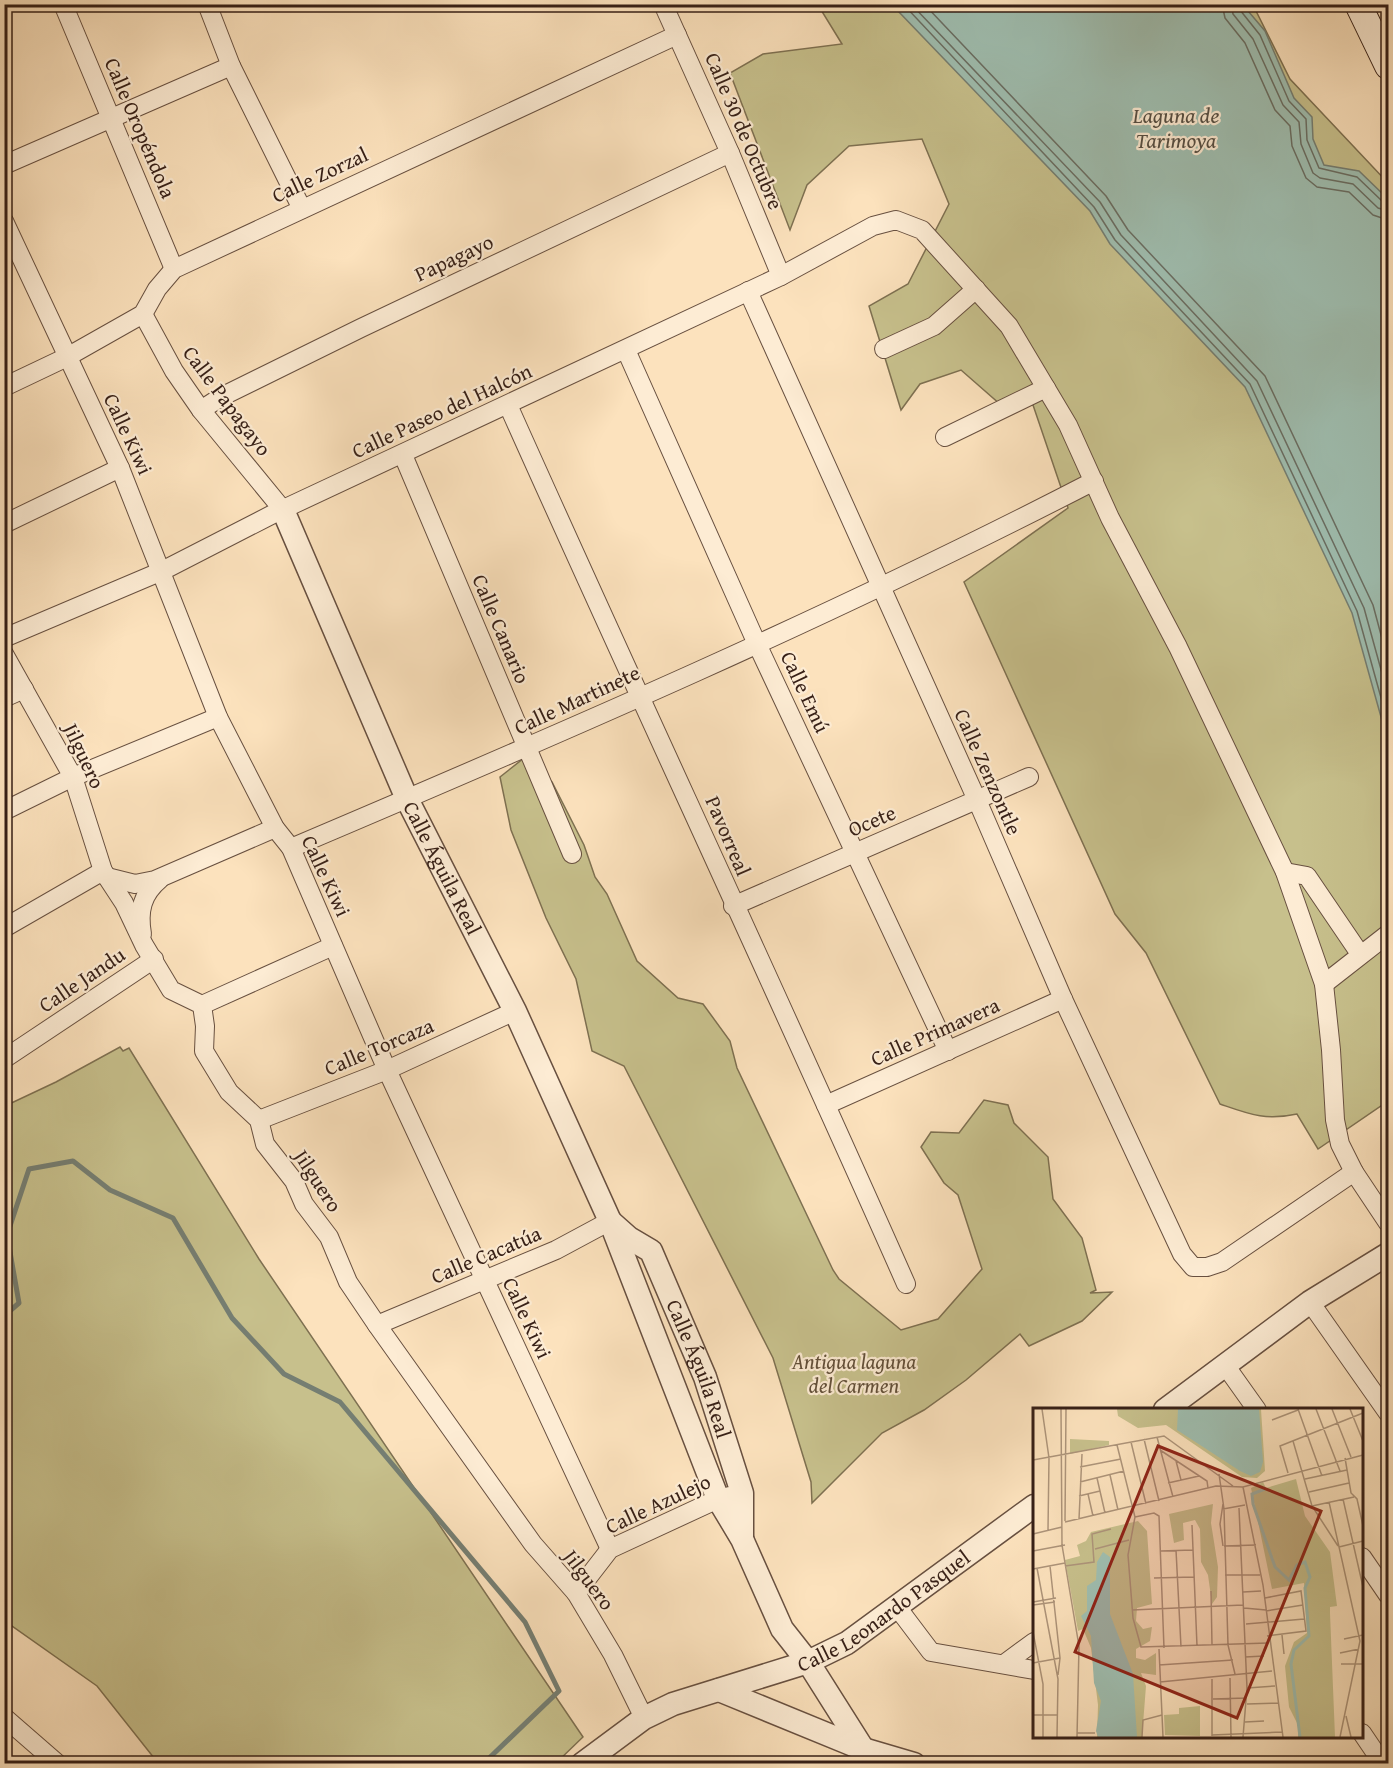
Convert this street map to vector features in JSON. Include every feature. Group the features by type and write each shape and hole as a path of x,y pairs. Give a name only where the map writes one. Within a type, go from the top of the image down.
{"main road":[{"path":"1358,4 1389,66"}],"street":[{"name":"Calle Oropéndola","path":"63,4 174,269"},
{"path":"207,4 231,66 302,209"},
{"name":"Calle 30 de Octubre","path":"663,4 730,153 780,276"},
{"name":"Calle Zorzal","path":"143,314 157,289 174,269 677,35"},
{"path":"4,165 231,66"},
{"name":"Papagayo","path":"201,410 221,397 361,328 730,153"},
{"name":"Calle Paseo del Halcón","path":"4,638 162,571 283,510 780,276 873,226 896,220 922,230 976,289"},
{"name":"Calle Kiwi","path":"4,221 10,250 68,357 120,468 218,717 275,828 291,848 387,1070 610,1549"},
{"path":"884,349 934,326 976,289 1009,326 1068,424 1285,872 1324,984 1335,1119 1340,1144 1354,1172 1389,1223"},
{"name":"Calle Zenzontle","path":"748,291 977,800 1063,999 1170,1232 1193,1267 1207,1267 1222,1262 1354,1172"},
{"path":"4,387 68,357 143,314"},
{"name":"Calle Papagayo","path":"143,314 174,371 201,410 283,510"},
{"name":"Calle Emú","path":"626,350 757,644 948,1051"},
{"path":"945,437 1046,388"},
{"name":"Pavorreal","path":"508,405 906,1284"},
{"name":"Calle Canario","path":"403,455 572,854"},
{"path":"4,524 120,468"},
{"name":"Calle Martinete","path":"291,848 527,748 757,644 986,537 1094,480"},
{"name":"Calle Águila Real","path":"283,510 406,799 515,1011 610,1221 718,1499 742,1539 782,1629 808,1662 863,1749"},
{"name":"Jilguero","path":"4,654 73,777 105,874 124,903 171,990 202,1005 205,1026 204,1051 229,1092 259,1120 266,1144 294,1181 304,1204 329,1237 348,1282 377,1325 532,1544 576,1593 613,1655 644,1718"},
{"path":"4,698 24,689"},
{"path":"4,811 73,777 218,717"},
{"name":"Ocete","path":"733,906 1029,777"},
{"path":"4,928 105,874 135,884 162,877 275,828"},
{"path":"1285,872 1307,876 1360,954"},
{"path":"149,952 139,918 146,891 162,877"},
{"path":"1324,984 1360,954 1389,934"},
{"path":"202,1005 333,946"},
{"name":"Calle Jandu","path":"4,1059 149,952"},
{"name":"Calle Primavera","path":"826,1105 1063,999"},
{"name":"Calle Torcaza","path":"259,1120 387,1070 515,1011"},
{"name":"Calle Águila Real","path":"610,1221 629,1238 651,1251 705,1377 742,1492 742,1539"},
{"name":"Calle Cacatúa","path":"377,1325 556,1250 610,1221"},
{"path":"1168,1408 1310,1302 1389,1254"},
{"path":"1310,1302 1389,1413"},
{"path":"1226,1365 1256,1408"},
{"name":"Calle Azulejo","path":"576,1593 610,1549 718,1499 742,1492"},
{"name":"Calle Leonardo Pasquel","path":"582,1764 644,1718 673,1704 808,1662 847,1643 1033,1507"},
{"path":"1363,1558 1389,1595"},
{"path":"897,1607 931,1652 1033,1670"},
{"path":"1004,1664 1033,1643"},
{"path":"719,1690 863,1749 914,1764"},
{"path":"4,1717 58,1764"},
{"path":"1362,1738 1383,1764"}],"green space":[{"path":"818,5 1253,5 1290,79 1388,183 1388,1101 1318,1149 1297,1114 1266,1117 1220,1104 1146,953 1115,914 964,582 1068,508 1033,405 1001,405 961,370 920,384 901,410 869,306 908,284 949,204 922,139 849,146 807,185 790,230 730,73 763,54 842,44"},
{"name":"Antigua laguna del Carmen","path":"524,758 552,782 584,845 595,877 607,894 637,961 678,998 703,1004 730,1041 737,1068 839,1279 901,1330 938,1319 982,1269 958,1195 944,1183 921,1147 931,1132 959,1133 984,1100 1008,1105 1014,1123 1048,1157 1053,1199 1082,1238 1096,1290 1090,1293 1112,1292 1082,1321 1029,1346 1020,1334 966,1380 924,1410 882,1433 812,1503 811,1482 773,1358 624,1066 592,1051 576,979 546,918 511,830 500,777"},
{"path":"120,1047 123,1051 129,1048 259,1259 583,1737 556,1763 158,1763 97,1686 5,1621 5,1106 56,1082"}],"water":[{"name":"Laguna de Tarimoya","path":"896,5 1243,5 1265,31 1294,98 1312,117 1313,139 1324,165 1359,171 1388,199 1388,742 1352,613 1245,387 1110,244 1090,211 899,12"}],"waterway":[{"path":"4,1316 19,1303 7,1235 29,1169 73,1161 110,1190 173,1218 232,1318 284,1374 340,1402 525,1622 559,1691 483,1764"}]}
